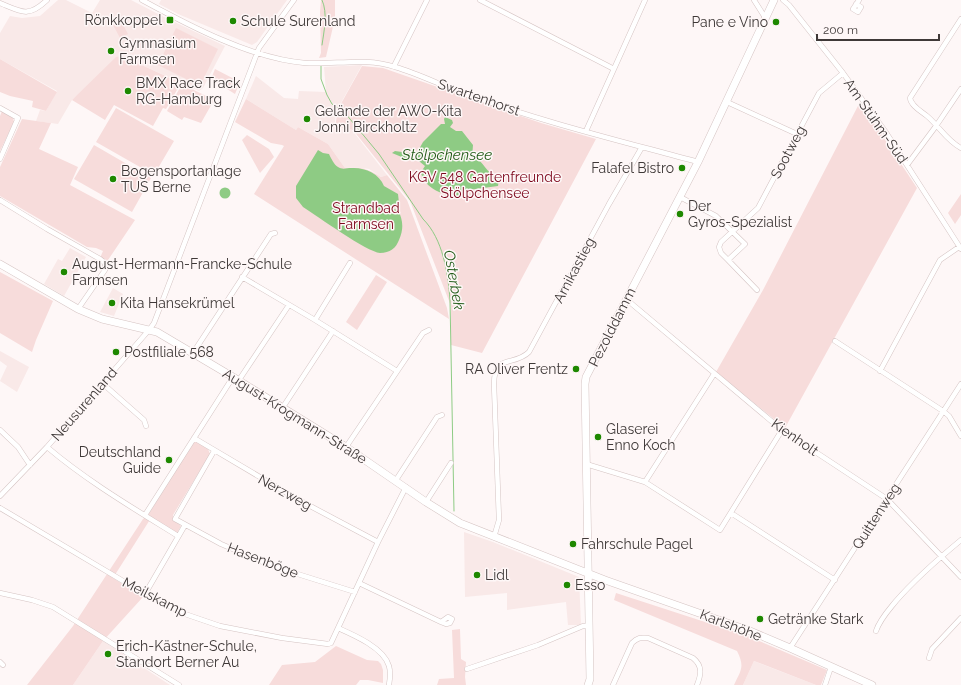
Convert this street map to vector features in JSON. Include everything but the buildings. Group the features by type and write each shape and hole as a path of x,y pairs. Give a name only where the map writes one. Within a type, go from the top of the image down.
{"main road":[{"name":"Pezolddamm","path":"588,685 590,679 586,377 698,162 774,0"},
{"name":"August-Krogmann-Straße","path":"0,264 78,309 102,319 157,332 346,447 426,502 460,523 588,573"},
{"name":"Karlshöhe","path":"588,573 735,626 790,648 831,668 872,685"}],"street":[{"path":"0,3 20,12 29,12 41,6 47,0"},
{"name":"Swartenhorst","path":"142,0 181,21 257,53 304,63 366,61 394,66 468,95 586,131 698,162"},
{"name":"Neusurenland","path":"0,496 47,447 154,323 259,48 294,0"},
{"path":"394,66 427,0"},
{"path":"480,0 614,69"},
{"path":"586,131 645,0"},
{"path":"754,0 766,19"},
{"name":"Am Stühm-Süd","path":"783,0 843,73 885,131 960,248"},
{"path":"789,6 791,0"},
{"path":"961,19 910,97 912,104 928,117 949,140 961,148"},
{"name":"Sootweg","path":"728,260 721,253 718,247 721,242 758,208 819,93 843,73"},
{"path":"907,165 961,89"},
{"path":"727,102 797,134"},
{"path":"0,108 18,118 0,159"},
{"name":"Arnikastieg","path":"494,537 499,520 494,379 496,371 500,365 506,361 519,359 529,352 642,146"},
{"path":"680,197 716,216 745,244 728,260 758,290"},
{"path":"0,200 100,259 105,264 105,270 78,309"},
{"path":"192,353 270,234 275,233"},
{"path":"880,371 940,260 960,248"},
{"path":"315,320 350,263"},
{"path":"242,277 397,371"},
{"name":"Kienholt","path":"626,299 782,430 887,499 961,577"},
{"path":"145,514 194,438 289,305"},
{"path":"346,447 423,333 429,330"},
{"path":"282,407 333,331"},
{"path":"834,341 943,411 961,436"},
{"path":"645,482 714,374"},
{"path":"102,384 147,420 146,426"},
{"name":"Quittenweg","path":"790,648 961,384"},
{"path":"396,480 437,417 442,415"},
{"path":"0,430 18,447 30,465"},
{"path":"586,464 645,482 720,530 782,430"},
{"name":"Nerzweg","path":"194,438 297,499 378,542"},
{"path":"47,447 86,477 178,536"},
{"name":"Hasenböge","path":"214,451 175,519 221,544 272,566 355,592"},
{"path":"426,502 451,463"},
{"path":"389,685 389,666 387,661 379,652 356,636 338,628 378,542 406,487"},
{"name":"Meilskamp","path":"0,508 145,594 185,614 220,626 326,644 331,643 338,628"},
{"path":"731,513 835,580"},
{"path":"145,594 185,525"},
{"path":"876,631 879,622 906,590 941,556 961,540"},
{"path":"359,583 441,622"},
{"path":"0,593 32,600 53,607 179,685"},
{"path":"929,658 932,649 961,618"},
{"path":"467,669 538,645 583,626 589,626"},
{"path":"613,685 632,643 636,639 648,638 697,661 701,672 697,685"},
{"path":"825,685 831,668"}],"shaded area":[{"name":"Gymnasium Farmsen","path":"58,0 66,0 92,13 100,0 131,0 225,46 203,88 199,91 122,56 72,100 58,124 36,121 40,110 46,111 57,91 0,59 0,33 10,16 22,18 40,16"},
{"name":"Schule Surenland","path":"161,0 287,0 257,42 252,45 178,14 159,4"},
{"name":"Gelände der AWO-Kita Jonni Birckholtz","path":"362,65 337,110 334,127 352,130 387,175 381,177 369,169 353,167 345,168 328,144 298,127 296,130 246,99 256,76 284,98 298,99 299,91 326,92 324,67"},
{"name":"August-Hermann-Francke-Schule Farmsen","path":"70,248 86,257 64,296 44,284 58,259 62,261"},
{"name":"Kita Hansekrümel","path":"113,288 123,294 114,316 100,312"},
{"path":"0,351 29,367 17,392 0,381 7,366 0,361"},
{"path":"464,532 493,542 579,577 581,625 568,625 566,602 507,610 507,593 465,597"},
{"name":"Erich-Kästner-Schule, Standort Berner Au","path":"103,641 170,685 73,685"},
{"path":"754,661 782,672 816,685 743,685"}],"green space":[{"path":"321,0 335,0 335,18 326,57 319,58 321,53"},
{"path":"119,17 128,34 120,38 111,21"},
{"path":"176,28 218,49 200,86 158,65"},
{"name":"BMX Race Track RG-Hamburg","path":"122,56 181,83 166,109 163,108 153,126 114,105 105,120 72,100 116,57"},
{"path":"0,59 57,92 46,111 32,107 33,101 10,96 0,92"},
{"name":"KGV 548 Gartenfreunde Stölpchensee","path":"362,66 383,68 541,123 596,139 482,353 451,345 451,306 410,201 353,130 335,127 338,109"},
{"path":"215,69 240,82 235,94 211,79"},
{"path":"182,84 214,100 201,123 184,117 182,120 167,111"},
{"name":"Strandbad Farmsen","path":"246,99 296,130 298,127 328,144 345,168 355,167 364,169 381,177 387,175 407,200 447,308 449,319 254,194 284,146 271,143 235,122"},
{"path":"860,102 917,188 785,428 716,372 763,290"},
{"path":"116,108 174,141 154,175 96,142"},
{"path":"2,111 13,118 14,122 0,151 0,116"},
{"path":"22,119 51,123 39,149 78,167 70,185 135,220 106,263 100,258 103,251 96,248 87,247 0,196 0,167"},
{"path":"247,135 269,149 274,157 260,173 242,140"},
{"name":"Bogensportanlage TUS Berne","path":"94,145 151,178 132,212 74,179"},
{"path":"961,194 961,215 955,224 948,213"},
{"path":"0,272 53,301 32,352 0,333"},
{"path":"376,275 387,282 357,330 346,322"},
{"path":"198,442 208,449 210,454 173,515 173,519 181,526 177,533 151,518 113,578 143,597 103,641 73,685 27,685 73,626 143,519 148,515 192,444"},
{"path":"616,593 745,635 827,670 821,685 816,685 754,661 743,685 734,685 741,668 741,661 737,651 614,600"},
{"path":"460,629 461,659 466,662 466,685 437,685 439,679 454,678 452,630"},
{"path":"336,646 367,660 378,661 383,670 383,683 360,680 356,685 269,685 282,665 315,662"}],"water":[{"name":"Stölpchensee","path":"445,117 452,120 453,123 450,127 456,131 462,131 473,145 472,158 477,158 490,173 499,180 498,186 468,190 466,194 460,195 438,192 423,178 421,172 425,166 414,157 409,160 392,153 395,151 409,153 418,151 423,142 441,124 445,124"},
{"path":"318,150 329,154 334,163 340,168 356,168 375,174 382,181 384,186 398,194 399,203 393,209 398,210 402,221 402,228 398,243 392,250 380,253 364,247 303,207 296,198 296,186"},
{"path":"225,187 229,189 231,193 229,197 225,199 221,197 219,193 221,189"}],"waterway":[{"name":"Osterbek","path":"322,0 325,11 322,45"},
{"name":"Osterbek","path":"321,66 321,79 332,104 345,113 379,154 430,227 440,246 446,268 450,300 454,511"}],"place":[{"name":"Rönkkoppel","path":"170,20"},
{"name":"Schule Surenland","path":"233,21"},
{"name":"Pane e Vino","path":"776,22"},
{"name":"Gymnasium Farmsen","path":"111,51"},
{"name":"BMX Race Track RG-Hamburg","path":"128,91"},
{"name":"Gelände der AWO-Kita Jonni Birckholtz","path":"307,119"},
{"name":"Falafel Bistro","path":"682,168"},
{"name":"Bogensportanlage TUS Berne","path":"113,179"},
{"name":"Der Gyros-Spezialist","path":"680,214"},
{"name":"August-Hermann-Francke-Schule Farmsen","path":"64,272"},
{"name":"Kita Hansekrümel","path":"112,303"},
{"name":"Postfiliale 568","path":"116,352"},
{"name":"RA Oliver Frentz","path":"576,369"},
{"name":"Glaserei Enno Koch","path":"598,437"},
{"name":"Deutschland Guide","path":"169,460"},
{"name":"Fahrschule Pagel","path":"573,544"},
{"name":"Lidl","path":"477,575"},
{"name":"Esso","path":"567,585"},
{"name":"Getränke Stark","path":"760,619"},
{"name":"Erich-Kästner-Schule, Standort Berner Au","path":"108,654"}]}
